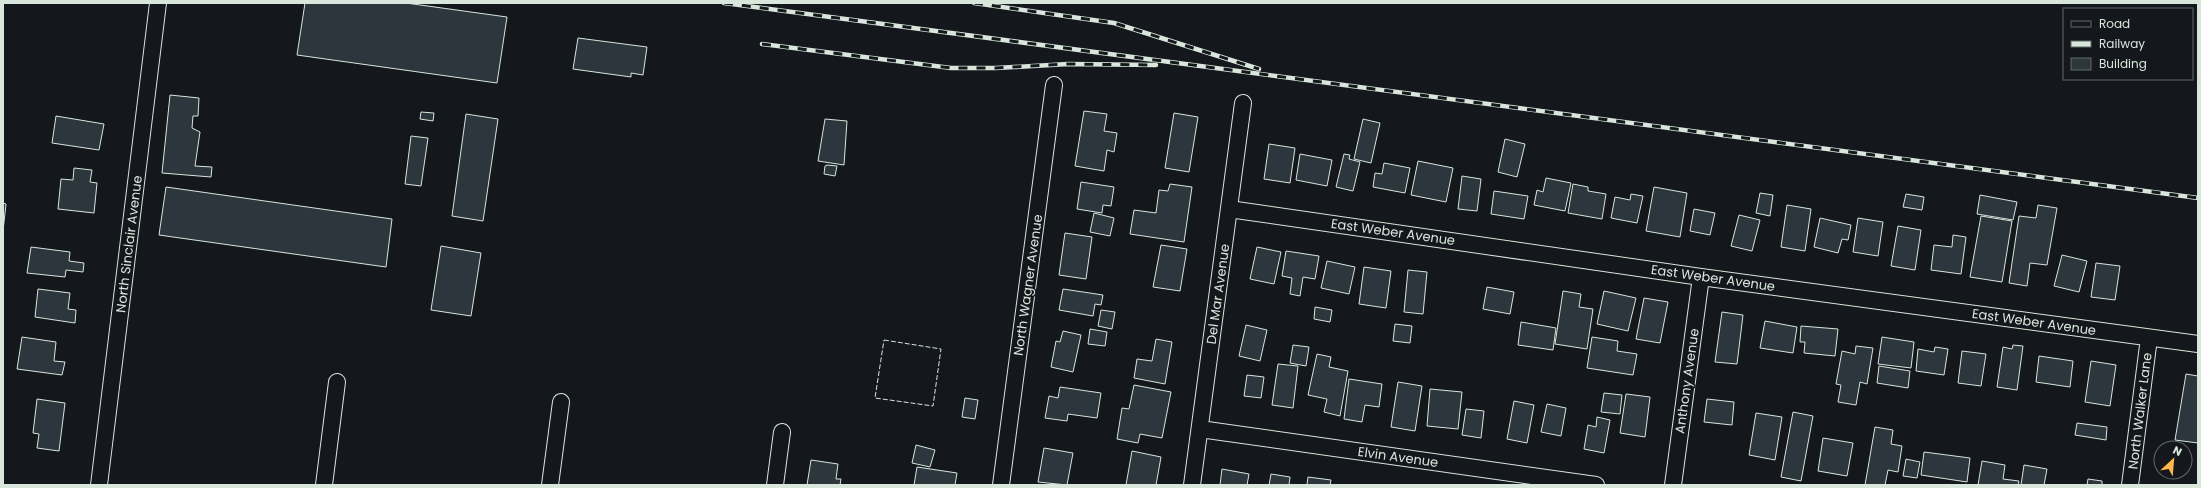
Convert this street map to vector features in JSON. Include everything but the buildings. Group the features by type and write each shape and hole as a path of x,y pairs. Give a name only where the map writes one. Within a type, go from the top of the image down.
{"street":[{"name":"North Sinclair Avenue","path":"99,485 158,3"},
{"name":"North Wagner Avenue","path":"1001,485 1054,85"},
{"name":"Del Mar Avenue","path":"1192,485 1243,103"},
{"name":"East Weber Avenue","path":"1229,209 1701,277 2198,344"},
{"name":"Anthony Avenue","path":"1673,485 1701,277"},
{"name":"North Walker Lane","path":"2130,485 2149,338"},
{"path":"324,485 337,382"},
{"path":"550,485 561,402"},
{"name":"Elvin Avenue","path":"1200,430 1596,485"},
{"path":"775,485 782,432"}],"railway":[{"path":"724,3 2198,198"},
{"path":"974,3 1114,23 1259,69"},
{"path":"762,44 951,68 996,68 1068,64 1156,65"}],"fence":[{"path":"884,340 941,349 933,406 875,398 884,340"}]}
